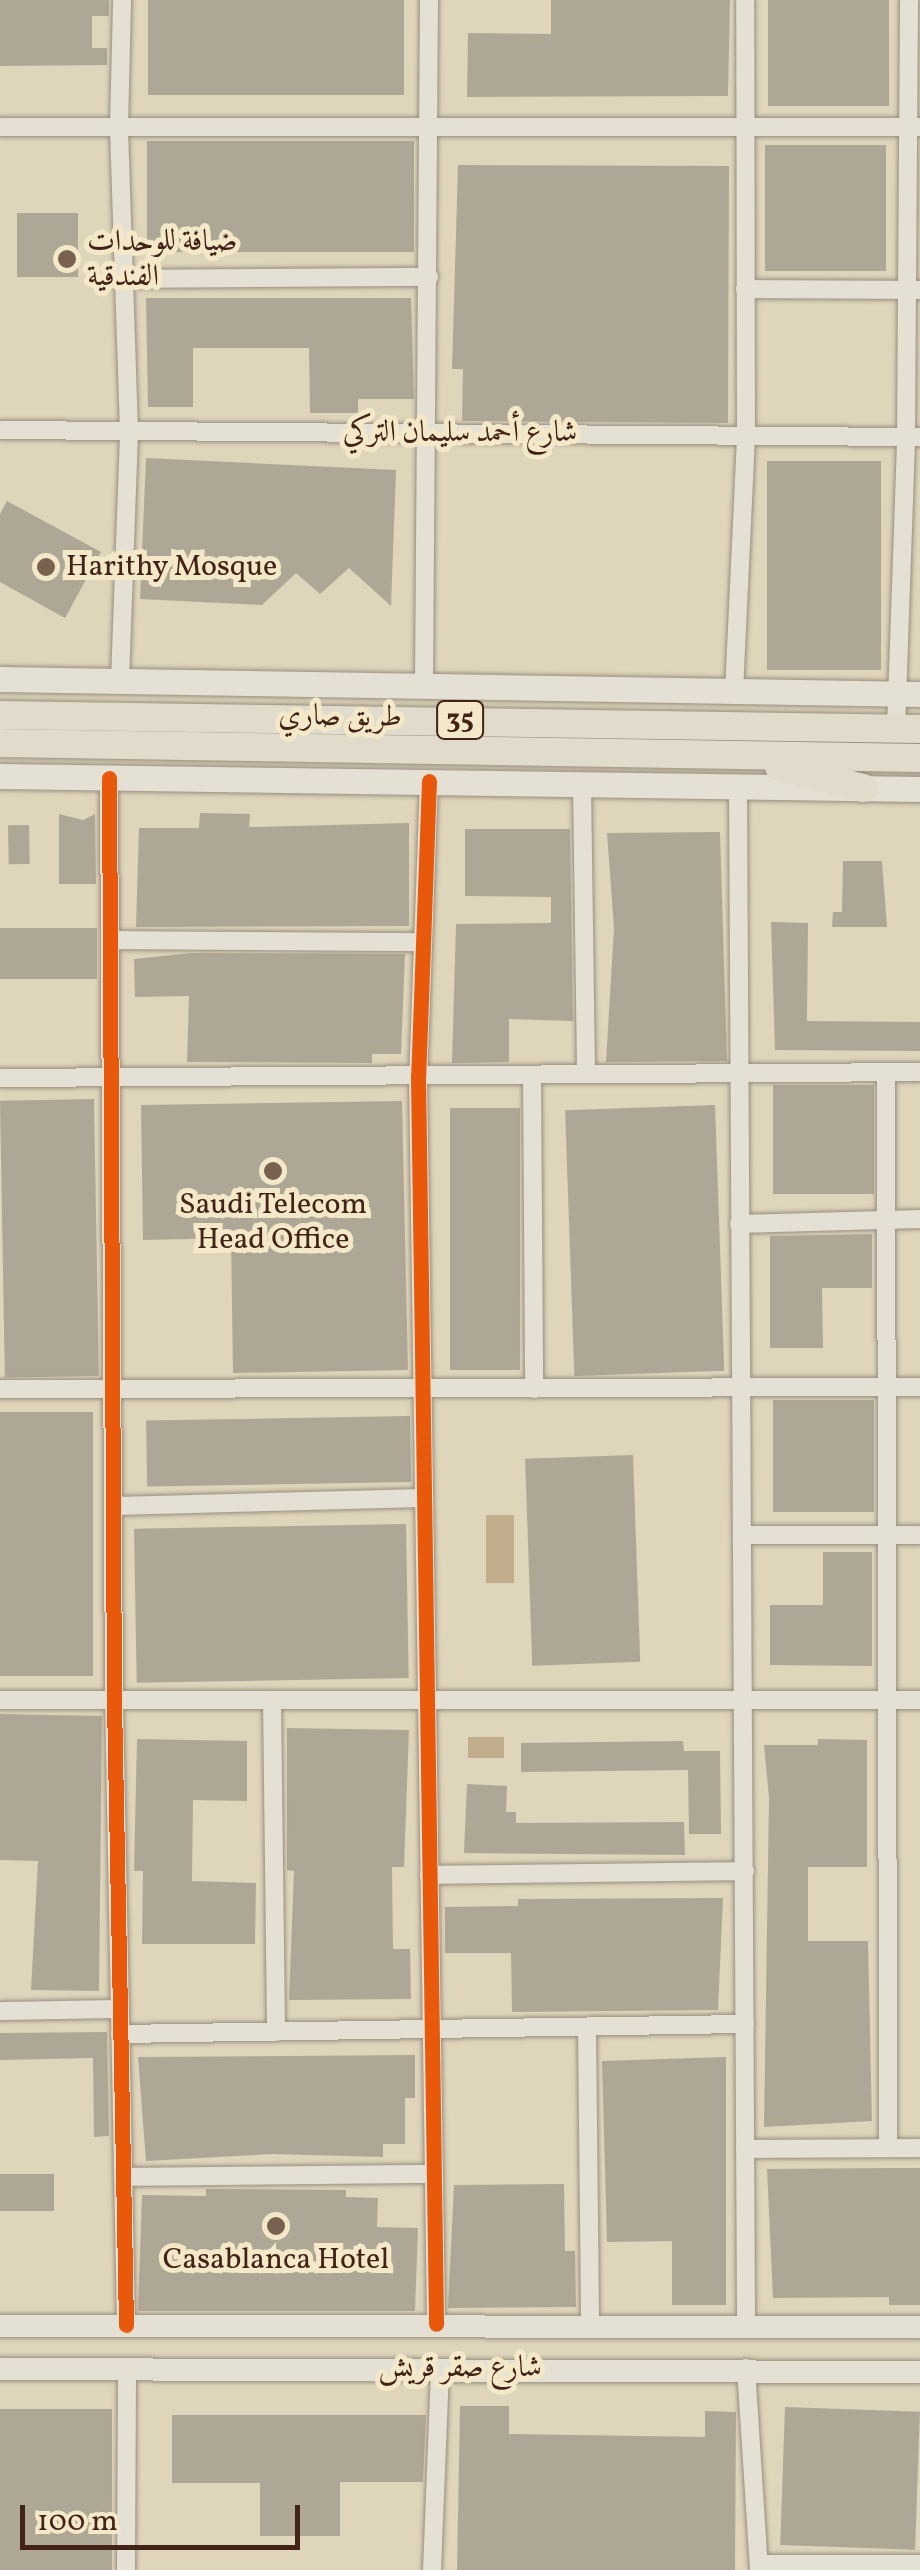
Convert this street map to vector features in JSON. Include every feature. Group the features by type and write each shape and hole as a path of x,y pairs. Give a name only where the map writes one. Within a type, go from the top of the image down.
{"main road":[{"name":"طريق صاري","path":"0,679 424,683 908,694"},
{"name":"طريق صاري","path":"0,714 908,729"},
{"name":"طريق صاري","path":"0,743 920,758"},
{"path":"734,755 863,788"},
{"path":"0,776 920,789"}],"street":[{"path":"120,680 129,431 118,126 122,0"},
{"path":"424,683 430,433 430,0"},
{"path":"734,692 746,436 745,0"},
{"path":"908,729 914,290 909,0"},
{"path":"0,127 914,128"},
{"path":"124,279 429,277"},
{"path":"745,289 914,290"},
{"name":"شارع أحمد سليمان التركي","path":"0,430 913,437"},
{"path":"109,778 114,1700 126,2325"},
{"path":"429,782 418,1076 436,2324"},
{"path":"582,784 586,1074"},
{"path":"738,787 746,2323"},
{"path":"112,940 424,942"},
{"path":"886,1072 884,1700 888,2147"},
{"path":"0,1078 920,1072"},
{"path":"532,1075 534,1389"},
{"path":"739,1224 920,1220"},
{"path":"0,1389 920,1387"},
{"path":"115,1506 423,1498"},
{"path":"742,1535 920,1535"},
{"path":"0,1700 920,1700"},
{"path":"272,1700 276,2032"},
{"path":"428,1875 744,1872"},
{"path":"0,2011 120,2009"},
{"path":"120,2034 745,2024"},
{"path":"587,2027 590,2324"},
{"path":"745,2148 920,2148"},
{"path":"123,2177 433,2174"},
{"name":"شارع صقر قريش","path":"0,2326 746,2323 920,2327"},
{"path":"519,2324 521,2368"},
{"path":"432,2570 440,2368"},
{"path":"746,2368 760,2567 920,2564"},
{"name":"شارع صقر قريش","path":"0,2369 746,2368 920,2372"},
{"path":"126,2570 127,2369"}],"shaded area":[{"path":"486,1515 514,1515 514,1583 486,1583"},
{"path":"468,1737 504,1737 504,1758 468,1758"}],"building":[{"path":"0,0 109,0 109,16 92,16 92,48 107,48 107,65 0,66"},
{"path":"148,0 404,0 404,95 148,95"},
{"path":"551,0 730,0 728,96 467,97 468,33 551,34"},
{"path":"768,0 889,0 889,106 768,106"},
{"path":"147,141 414,141 414,252 147,252"},
{"path":"765,145 886,145 886,271 765,271"},
{"path":"458,165 729,166 728,423 462,421 463,369 452,369"},
{"path":"17,213 78,213 78,277 17,277"},
{"path":"146,298 411,298 414,399 358,399 358,413 310,413 309,348 193,348 193,407 148,407"},
{"path":"146,458 396,470 391,606 349,568 320,594 296,573 262,605 140,599"},
{"path":"767,461 881,461 881,670 767,670"},
{"name":"Harithy Mosque","path":"7,501 101,552 65,618 0,582 0,514"},
{"path":"200,813 250,814 249,827 409,823 409,926 136,927 139,828 199,828"},
{"path":"59,814 83,820 95,814 96,884 59,884"},
{"path":"8,825 29,825 30,864 9,864"},
{"path":"465,829 570,829 573,1021 509,1019 509,1062 452,1063 456,924 551,923 551,897 465,896"},
{"path":"720,832 727,1061 606,1062 614,928 607,833"},
{"path":"843,861 882,861 887,927 832,927 833,912 842,912"},
{"path":"771,922 808,923 807,1021 920,1022 920,1051 775,1050"},
{"path":"0,928 97,928 97,979 0,979"},
{"path":"191,953 405,954 401,1054 372,1054 372,1063 187,1062 189,996 135,997 134,959"},
{"path":"773,1085 874,1085 874,1194 773,1194"},
{"path":"94,1099 99,1376 5,1378 0,1101"},
{"name":"Saudi Telecom Head Office","path":"402,1101 408,1370 233,1373 231,1238 143,1240 141,1105"},
{"path":"715,1105 724,1371 574,1376 565,1110"},
{"path":"450,1108 520,1108 520,1370 450,1370"},
{"path":"872,1234 872,1288 822,1288 823,1348 770,1348 770,1236"},
{"path":"773,1400 874,1400 874,1512 773,1512"},
{"path":"0,1412 93,1412 93,1676 0,1676"},
{"path":"410,1416 411,1482 147,1487 146,1421"},
{"path":"633,1455 640,1662 532,1666 525,1459"},
{"path":"406,1524 409,1678 137,1683 134,1529"},
{"path":"823,1552 872,1552 872,1666 770,1665 770,1605 823,1605"},
{"path":"0,1714 102,1716 99,1991 31,1990 38,1861 0,1860"},
{"path":"287,1728 409,1730 404,1867 392,1867 393,1949 410,1949 411,1999 289,2000 294,1871 287,1870"},
{"path":"137,1739 247,1741 247,1801 193,1800 192,1881 256,1883 255,1944 142,1944 143,1871 134,1871"},
{"path":"818,1739 867,1740 867,1867 808,1867 808,1941 868,1941 872,2121 764,2127 769,1798 764,1745 818,1745"},
{"path":"683,1741 684,1751 720,1751 721,1834 689,1834 688,1770 521,1772 521,1743"},
{"path":"467,1784 507,1786 506,1812 516,1812 516,1823 684,1822 685,1855 464,1853"},
{"path":"723,1898 718,2010 512,2012 511,1953 445,1953 445,1907 518,1906 518,1899"},
{"path":"107,2032 109,2136 94,2137 93,2058 0,2060 0,2033"},
{"path":"415,2055 415,2098 405,2098 405,2144 383,2144 383,2157 272,2154 146,2161 138,2057"},
{"path":"726,2057 726,2305 672,2305 672,2241 607,2242 602,2061"},
{"path":"920,2168 920,2305 889,2305 889,2297 773,2298 767,2169"},
{"path":"0,2174 54,2174 54,2211 0,2211"},
{"path":"564,2184 565,2251 575,2251 576,2307 448,2308 454,2185"},
{"name":"Casablanca Hotel","path":"206,2189 346,2190 346,2197 378,2198 377,2227 418,2228 415,2311 138,2311 142,2195 206,2196"},
{"path":"460,2406 509,2406 509,2434 705,2437 705,2411 736,2412 735,2570 457,2570"},
{"path":"785,2407 920,2412 915,2550 780,2545"},
{"path":"0,2409 112,2409 112,2570 0,2570"},
{"path":"172,2415 426,2415 423,2482 340,2482 340,2536 260,2536 260,2483 172,2483"}],"cycle path":[{"path":"109,778 114,1700 126,2325"},
{"path":"429,781 418,1076 436,2324"}],"place":[{"name":"ضيافة للوحدات الفندقية","path":"67,259"},
{"name":"Harithy Mosque","path":"46,567"},
{"name":"Saudi Telecom Head Office","path":"273,1171"},
{"name":"Casablanca Hotel","path":"276,2226"}]}
